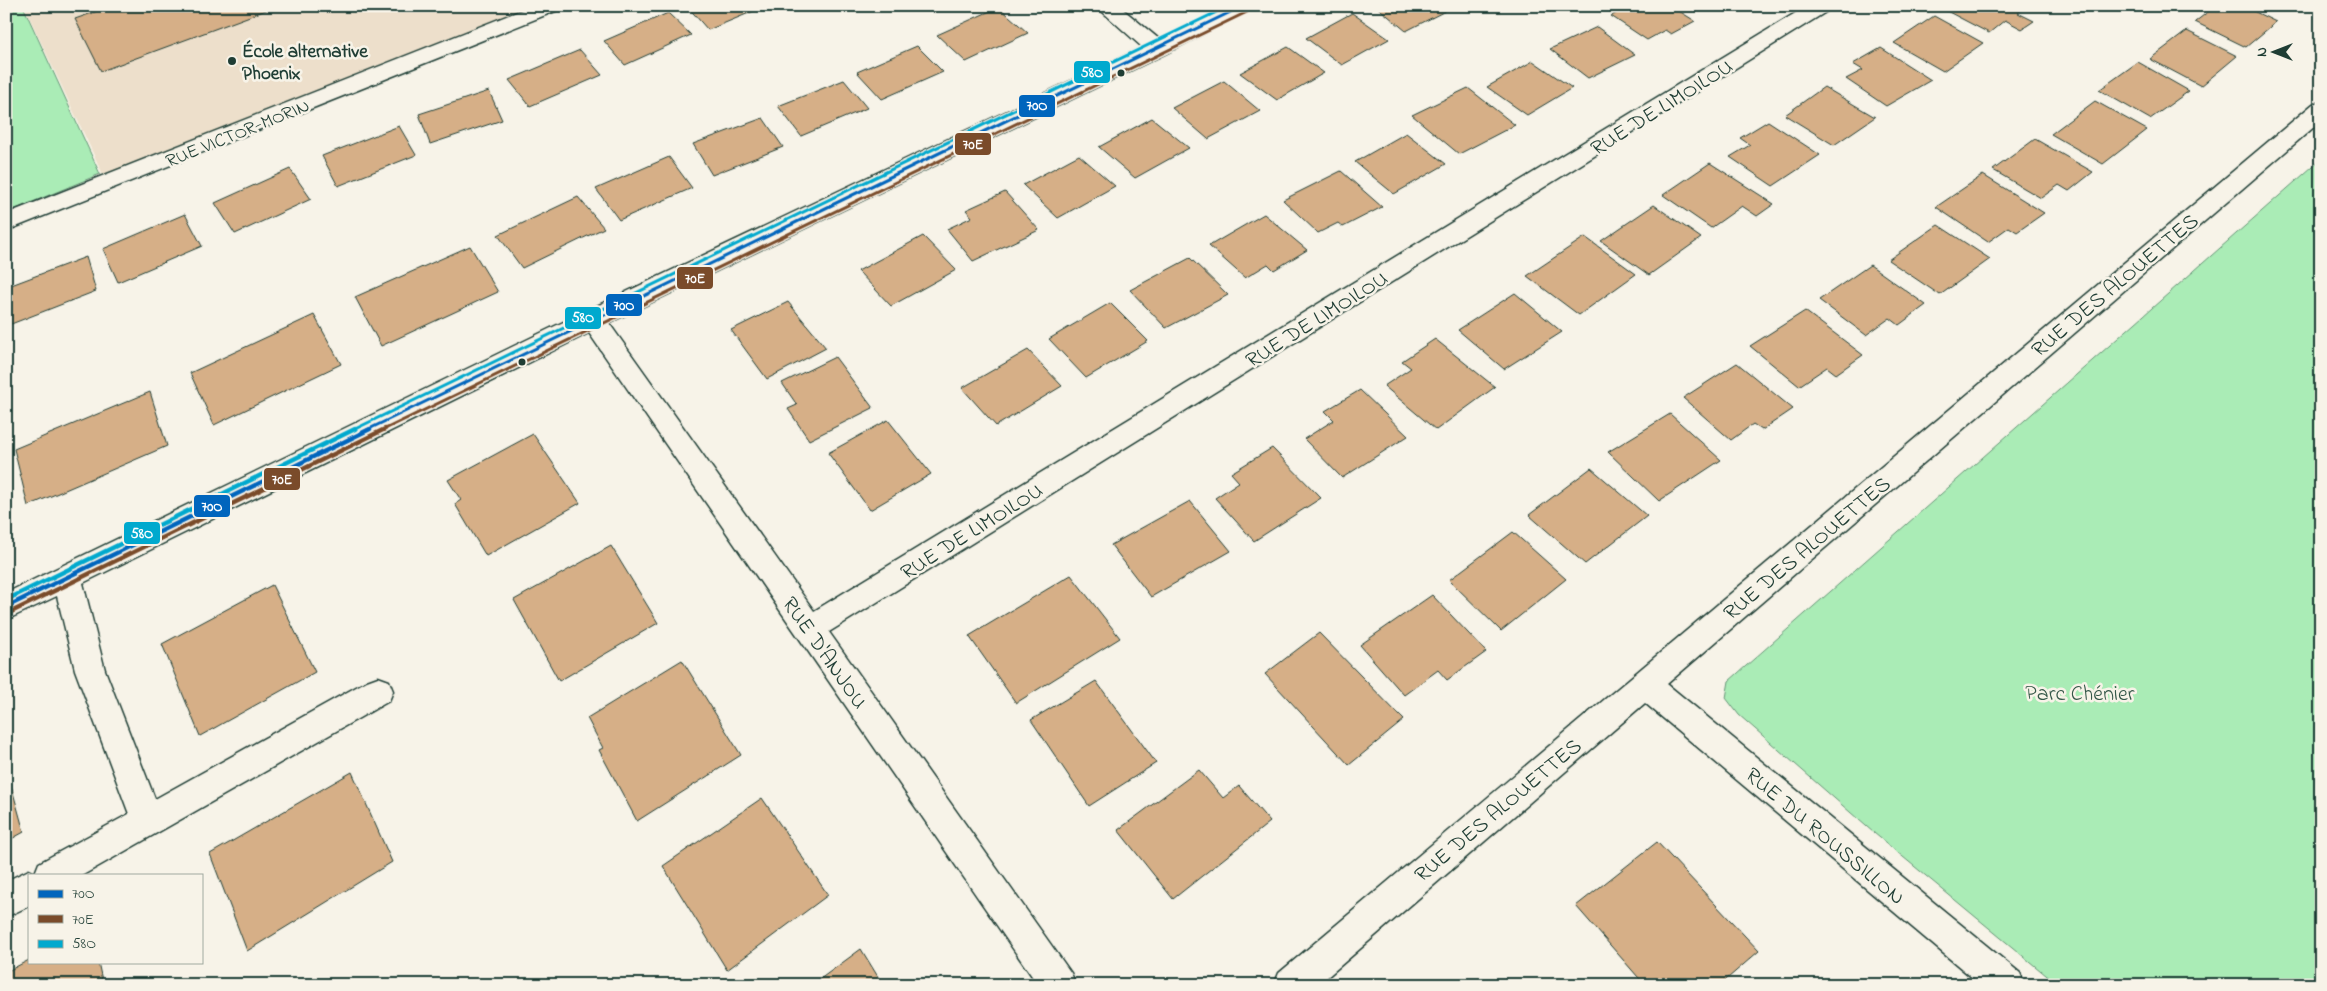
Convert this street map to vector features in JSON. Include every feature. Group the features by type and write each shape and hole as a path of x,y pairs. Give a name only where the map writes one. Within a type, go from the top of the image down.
{"street":[{"name":"RUE VICTOR-MORIN","path":"6,223 550,6"},
{"path":"1106,6 1158,49"},
{"path":"6,608 593,319 1244,6"},
{"name":"RUE DE LIMOILOU","path":"810,629 1822,6"},
{"name":"RUE DES ALOUETTES","path":"1291,985 2321,109"},
{"name":"RUE D'ANJOU","path":"593,319 1059,985"},
{"path":"67,578 90,670 147,820"},
{"name":"RUE DU ROUSSILLON","path":"1644,684 2008,985"},
{"path":"53,874 378,691"},
{"path":"6,900 28,888"}],"shaded area":[{"name":"École alternative Phoenix","path":"24,6 551,6 107,183"}],"green space":[{"path":"6,6 23,6 100,174 6,213"},
{"name":"Parc Chénier","path":"2321,159 2321,985 2058,985 1874,833 1739,715 1726,698 1729,681"}],"building":[{"path":"112,6 277,6 101,71 75,19"},
{"path":"687,6 766,6 708,30"},
{"path":"1376,6 1455,6 1406,31"},
{"path":"1630,6 1671,6 1695,21 1671,34 1665,30 1647,40 1611,16"},
{"path":"1943,6 2026,6 2018,13 2034,21 2022,29 2005,20 1989,33 1941,8"},
{"path":"2200,6 2243,6 2276,22 2246,47 2195,22 2209,11"},
{"path":"999,7 1028,33 966,62 937,35"},
{"path":"668,13 691,35 625,65 604,41"},
{"path":"1352,13 1389,39 1342,65 1306,38"},
{"path":"1934,16 1983,43 1943,71 1894,43"},
{"path":"1597,27 1635,55 1588,78 1550,49"},
{"path":"2187,31 2237,56 2201,86 2150,59"},
{"path":"917,46 943,72 882,99 857,72"},
{"path":"1288,47 1324,73 1277,100 1240,73"},
{"path":"1881,48 1931,80 1886,106 1846,79 1863,70 1853,64"},
{"path":"580,50 602,75 530,106 509,80"},
{"path":"1533,61 1572,88 1527,115 1487,87"},
{"path":"2138,62 2189,91 2150,119 2099,90"},
{"path":"844,80 867,108 801,136 778,106"},
{"path":"1224,81 1260,111 1208,139 1172,108"},
{"path":"1824,87 1875,117 1834,145 1785,115"},
{"path":"1468,88 1515,125 1459,154 1412,115"},
{"path":"489,91 502,120 430,144 419,114"},
{"path":"2095,101 2147,130 2103,164 2051,134"},
{"path":"763,118 783,147 712,175 693,144"},
{"path":"1152,118 1189,148 1135,178 1099,147"},
{"path":"1768,121 1820,155 1773,186 1730,157 1750,145 1740,138"},
{"path":"399,126 416,155 338,186 322,156"},
{"path":"1406,133 1446,164 1394,194 1355,162"},
{"path":"2035,139 2093,172 2069,191 2059,185 2041,198 1993,170"},
{"path":"1079,155 1115,186 1058,218 1023,185"},
{"path":"669,157 692,188 619,220 596,189"},
{"path":"1710,163 1774,204 1757,216 1742,206 1711,228 1663,195"},
{"path":"290,169 311,199 235,234 215,203"},
{"path":"1341,171 1382,207 1343,227 1338,223 1318,233 1283,200"},
{"path":"1983,175 2044,213 2017,232 2009,227 1988,242 1936,207"},
{"path":"1005,192 1039,230 973,261 947,229 972,217 966,210"},
{"path":"578,197 604,228 522,268 498,235"},
{"path":"1654,205 1701,238 1649,275 1601,241"},
{"path":"185,214 202,246 118,282 103,249"},
{"path":"1264,214 1307,250 1274,270 1268,264 1245,278 1209,246"},
{"path":"1938,225 1990,259 1940,295 1888,260"},
{"path":"923,236 956,270 891,306 858,271"},
{"path":"1585,237 1636,274 1579,315 1527,276"},
{"path":"470,246 498,292 381,346 355,297"},
{"path":"86,257 96,291 6,326 6,287"},
{"path":"1190,258 1228,295 1166,328 1130,290"},
{"path":"1870,265 1926,305 1899,325 1890,318 1866,335 1819,300"},
{"path":"1515,293 1562,332 1504,369 1458,330"},
{"path":"788,302 826,348 767,379 731,330"},
{"path":"1110,303 1148,341 1086,378 1049,339"},
{"path":"1805,311 1863,355 1836,374 1827,367 1799,386 1750,346"},
{"path":"314,315 341,364 214,425 190,373"},
{"path":"1435,339 1495,387 1436,430 1384,386 1411,368 1402,361"},
{"path":"1028,350 1062,386 996,426 962,388"},
{"path":"835,357 873,408 809,440 788,409 797,405 782,383"},
{"path":"1737,363 1793,409 1762,430 1753,424 1731,440 1683,398"},
{"path":"1360,390 1408,436 1342,478 1304,439 1334,420 1325,411"},
{"path":"150,392 167,446 28,506 14,449"},
{"path":"1670,414 1721,460 1659,501 1608,452"},
{"path":"888,420 931,474 870,510 828,453"},
{"path":"533,434 580,503 486,556 455,504 461,500 448,480"},
{"path":"1272,448 1321,498 1254,541 1215,498 1239,482 1231,473"},
{"path":"1591,468 1647,516 1585,564 1529,515"},
{"path":"1190,501 1231,551 1151,597 1111,545"},
{"path":"1513,532 1566,579 1501,631 1449,580"},
{"path":"611,546 658,623 559,681 514,600"},
{"path":"1071,575 1120,638 1016,703 969,636"},
{"path":"272,585 315,672 200,736 162,644"},
{"path":"1432,595 1486,652 1447,680 1438,670 1404,695 1360,645"},
{"path":"1319,633 1404,720 1349,765 1265,674"},
{"path":"682,660 741,755 637,821 599,750 603,748 587,718"},
{"path":"1096,681 1156,763 1089,806 1031,720"},
{"path":"6,767 24,832 6,842"},
{"path":"1199,770 1223,798 1239,786 1270,822 1173,899 1118,830"},
{"path":"352,772 392,862 247,951 210,854"},
{"path":"762,798 828,895 727,970 663,866"},
{"path":"1657,842 1759,951 1720,985 1645,985 1576,906"},
{"path":"861,949 883,985 812,985"},
{"path":"28,961 28,964 98,964 103,985 6,985 6,972"}],"transit line":[{"name":"58O","path":"6,600 633,293 1229,6"},
{"name":"70O","path":"6,607 636,299 1243,6"},
{"name":"70E","path":"9,613 639,305 1247,12"}],"place":[{"name":"École alternative Phoenix","path":"232,61"}]}
